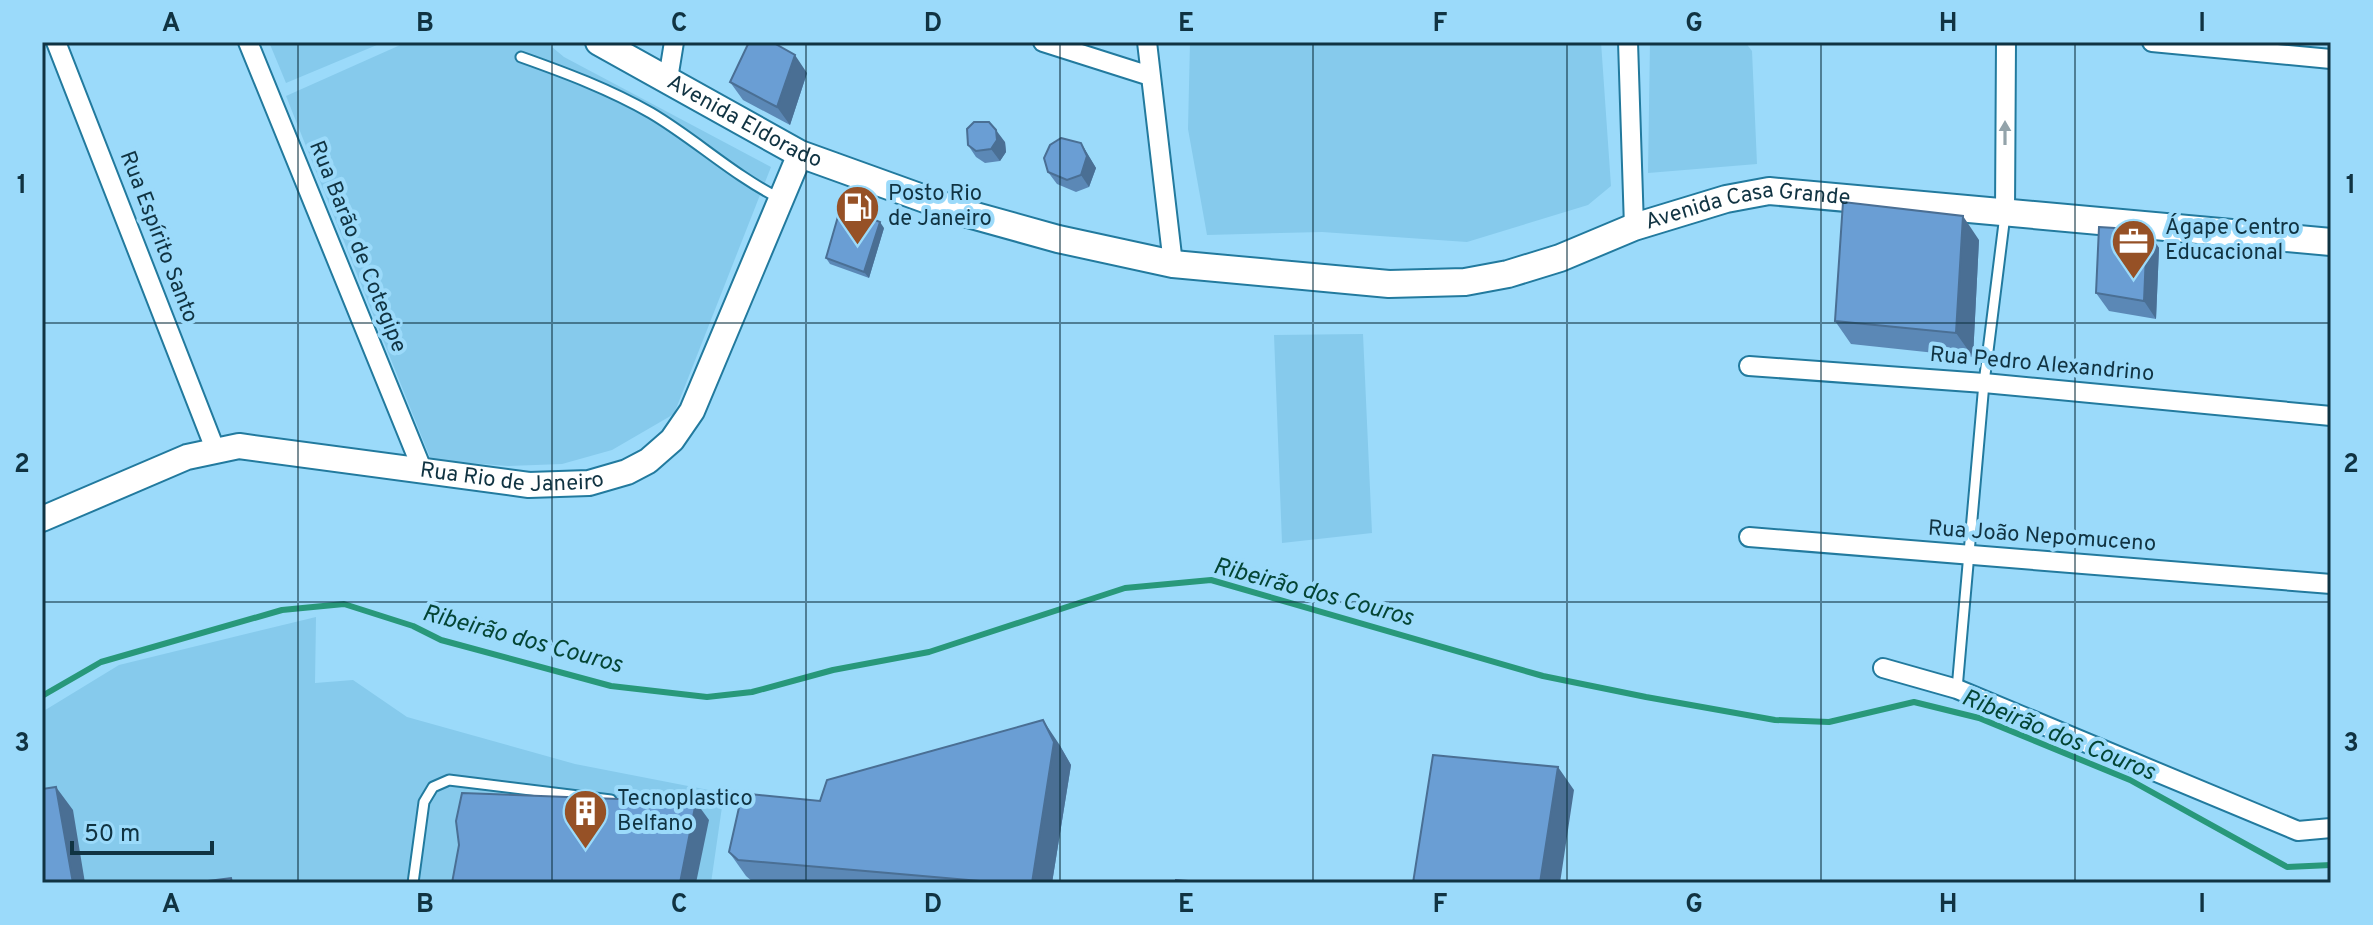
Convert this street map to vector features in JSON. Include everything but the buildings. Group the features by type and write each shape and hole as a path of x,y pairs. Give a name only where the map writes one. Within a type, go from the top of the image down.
{"main road":[{"name":"Avenida Eldorado","path":"599,42 800,154 961,212 1058,239 1173,264"},
{"name":"Avenida Casa Grande","path":"1173,264 1389,284 1465,282 1508,274 1560,258 1634,227 1726,199 1769,191 2331,242"}],"street":[{"name":"Rua Espírito Santo","path":"56,42 215,449"},
{"name":"Rua Barão de Cotegipe","path":"248,42 422,469"},
{"path":"668,79 674,42"},
{"path":"1043,42 1150,76"},
{"path":"1147,42 1173,264"},
{"path":"1628,42 1634,227"},
{"path":"2005,211 2006,42"},
{"path":"2152,42 2331,59"},
{"name":"Rua Rio de Janeiro","path":"42,519 215,449 239,446 529,485 589,483 627,472 648,461 672,440 692,411 800,154"},
{"name":"Rua Pedro Alexandrino","path":"1749,366 1984,383 2331,416"},
{"name":"Rua João Nepomuceno","path":"1749,537 2331,584"},
{"path":"1883,668 1957,689 2298,831 2331,828"}],"lane":[{"path":"521,57 589,81 653,115 752,184 781,199"},
{"path":"1957,689 1984,383 2005,211"},
{"path":"413,883 424,802 433,787 449,780 630,802"}],"shaded area":[{"path":"269,42 384,42 286,83"},
{"path":"407,42 546,42 564,57 771,167 674,414 612,450 562,464 508,466 431,460 286,96"},
{"path":"1190,42 1601,42 1611,186 1588,205 1467,242 1322,232 1207,235 1188,129"},
{"path":"1650,42 1745,42 1752,51 1757,164 1648,173"},
{"path":"1363,334 1372,533 1282,543 1274,335"},
{"path":"316,617 315,683 353,680 407,717 575,764 724,793 711,883 42,883 42,712 119,665"}],"waterway":[{"name":"Ribeirão dos Couros","path":"42,696 101,662 282,610 344,604 413,626 441,640 611,686 707,697 752,692 833,670 929,652 1125,588 1211,580 1543,676 1646,697 1775,720 1829,722 1914,702 1979,718 2130,780 2287,867 2331,865"}],"place":[{"name":"Posto Rio de Janeiro","path":"857,246"},
{"name":"Ágape Centro Educacional","path":"2134,280"},
{"name":"Tecnoplastico Belfano","path":"586,851"}]}
